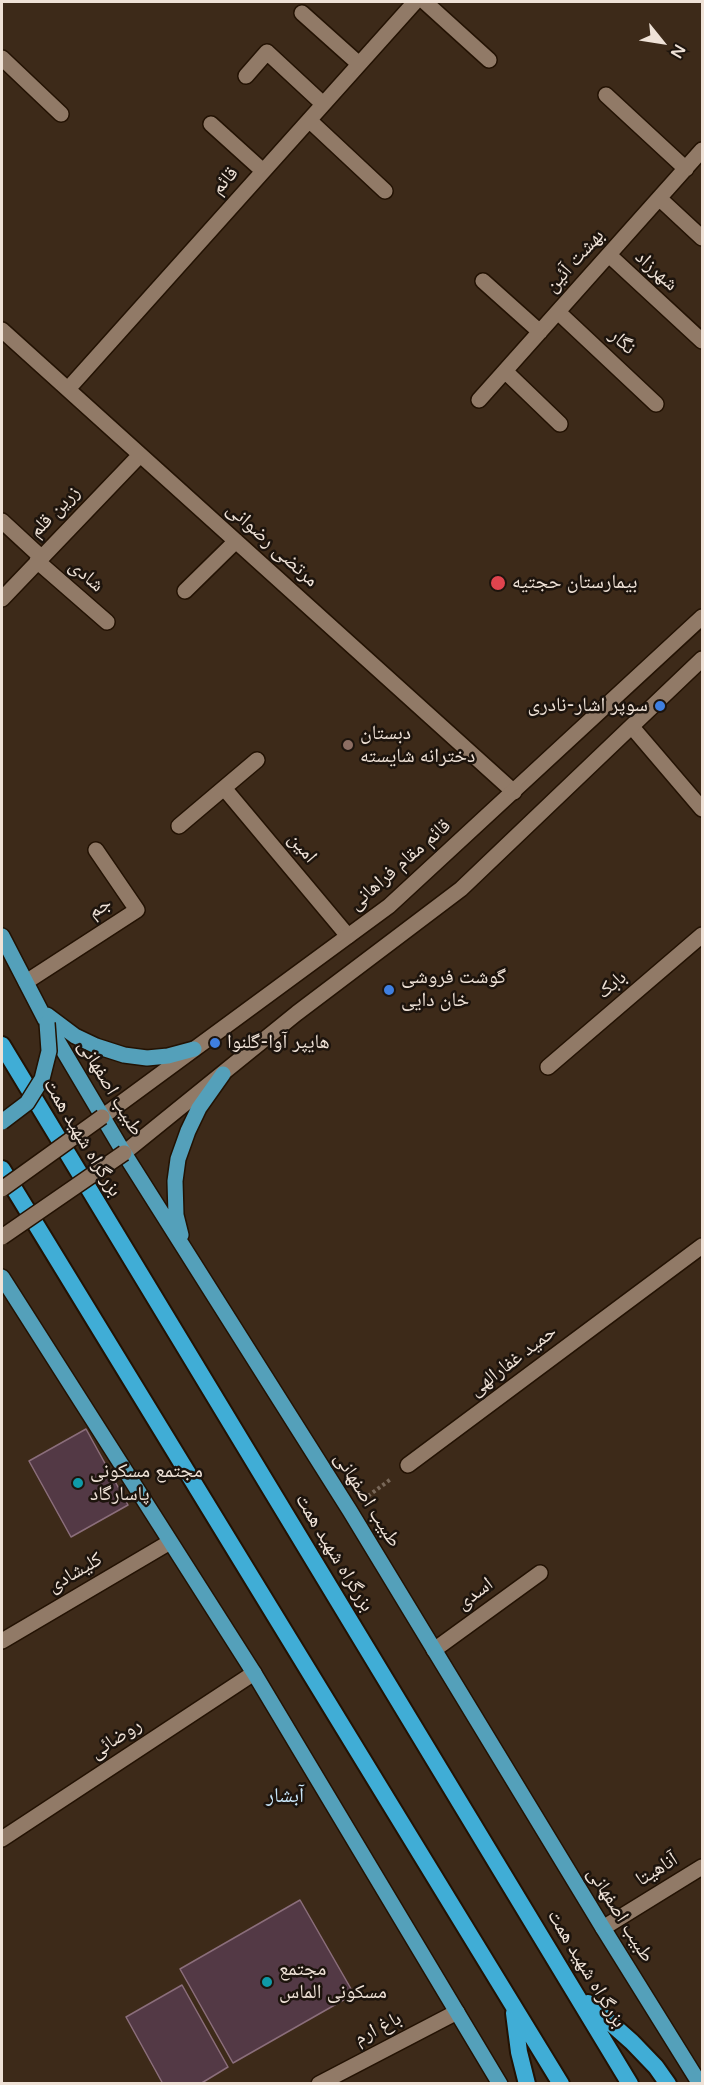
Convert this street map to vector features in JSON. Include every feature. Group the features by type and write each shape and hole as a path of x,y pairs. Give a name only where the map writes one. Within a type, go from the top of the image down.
{"highway":[{"name":"بزرگراه شهید همت","path":"2,1045 630,2084"},
{"path":"2,1169 561,2084"},
{"path":"576,1993 632,2042 656,2067 668,2084"},
{"path":"513,2007 519,2052 527,2084"}],"main road":[{"name":"طبیب اصفهانی","path":"2,936 47,1023 102,1117 350,1511 700,2084"},
{"path":"39,1008 75,1036 124,1055 147,1058 168,1056 194,1048"},
{"path":"2,1122 27,1103 42,1079 49,1052 47,1023"},
{"path":"185,1250 176,1215 175,1181 178,1159 199,1108 223,1074"},
{"path":"2,1277 254,1673 500,2084"},
{"path":"2,1300 23,1311"}],"street":[{"name":"قائم","path":"68,389 415,2"},
{"path":"425,2 489,60"},
{"path":"302,13 359,64"},
{"path":"246,76 267,52 323,104"},
{"path":"2,58 61,114"},
{"path":"606,95 686,169"},
{"path":"309,120 385,190"},
{"path":"211,124 263,171"},
{"name":"بهشت آئین","path":"479,400 702,150"},
{"path":"659,198 702,238"},
{"name":"شهرزاد","path":"609,255 702,341"},
{"path":"483,280 540,332"},
{"name":"نگار","path":"558,312 656,404"},
{"name":"مرتضی رضوانی","path":"2,330 514,792"},
{"path":"505,371 560,424"},
{"name":"زرین قلم","path":"2,596 140,454"},
{"name":"شادی","path":"2,520 39,559 107,622"},
{"path":"185,591 236,541"},
{"name":"قائم مقام فراهانی","path":"2,1189 389,906 702,617"},
{"path":"2,1237 124,1153 297,1013 460,889 702,660"},
{"path":"632,727 702,809"},
{"path":"178,826 257,760"},
{"name":"امین","path":"224,788 348,936"},
{"name":"جم","path":"26,982 137,910 96,850"},
{"name":"بابک","path":"548,1066 702,935"},
{"name":"حمید غفارالهی","path":"408,1465 702,1246"},
{"name":"کلیشادی","path":"2,1641 170,1542"},
{"name":"اسدی","path":"434,1650 540,1573"},
{"name":"روضائی","path":"2,1839 254,1673"},
{"name":"آناهیتا","path":"603,1928 702,1867"},
{"name":"باغ ارم","path":"319,2084 457,2012"}],"path":[{"path":"350,1511 408,1465"}],"building":[{"name":"مجتمع مسکونی پاسارگاد","path":"86,1429 128,1505 71,1537 29,1461"},
{"name":"مجتمع مسکونی الماس","path":"300,1900 354,1994 233,2063 180,1969"},
{"path":"182,1985 228,2067 200,2084 163,2084 126,2017"}],"place":[{"name":"بیمارستان حجتیه","path":"498,583"},
{"name":"سوپر اشار-نادری","path":"660,706"},
{"name":"دبستان دخترانه شایسته","path":"348,745"},
{"name":"گوشت فروشی خان دایی","path":"389,990"},
{"name":"هایپر آوا-گلنوا","path":"215,1043"},
{"name":"مجتمع مسکونی پاسارگاد","path":"78,1483"},
{"name":"مجتمع مسکونی الماس","path":"267,1982"}],"district":[{"name":"آبشار","path":"285,1796"}]}
